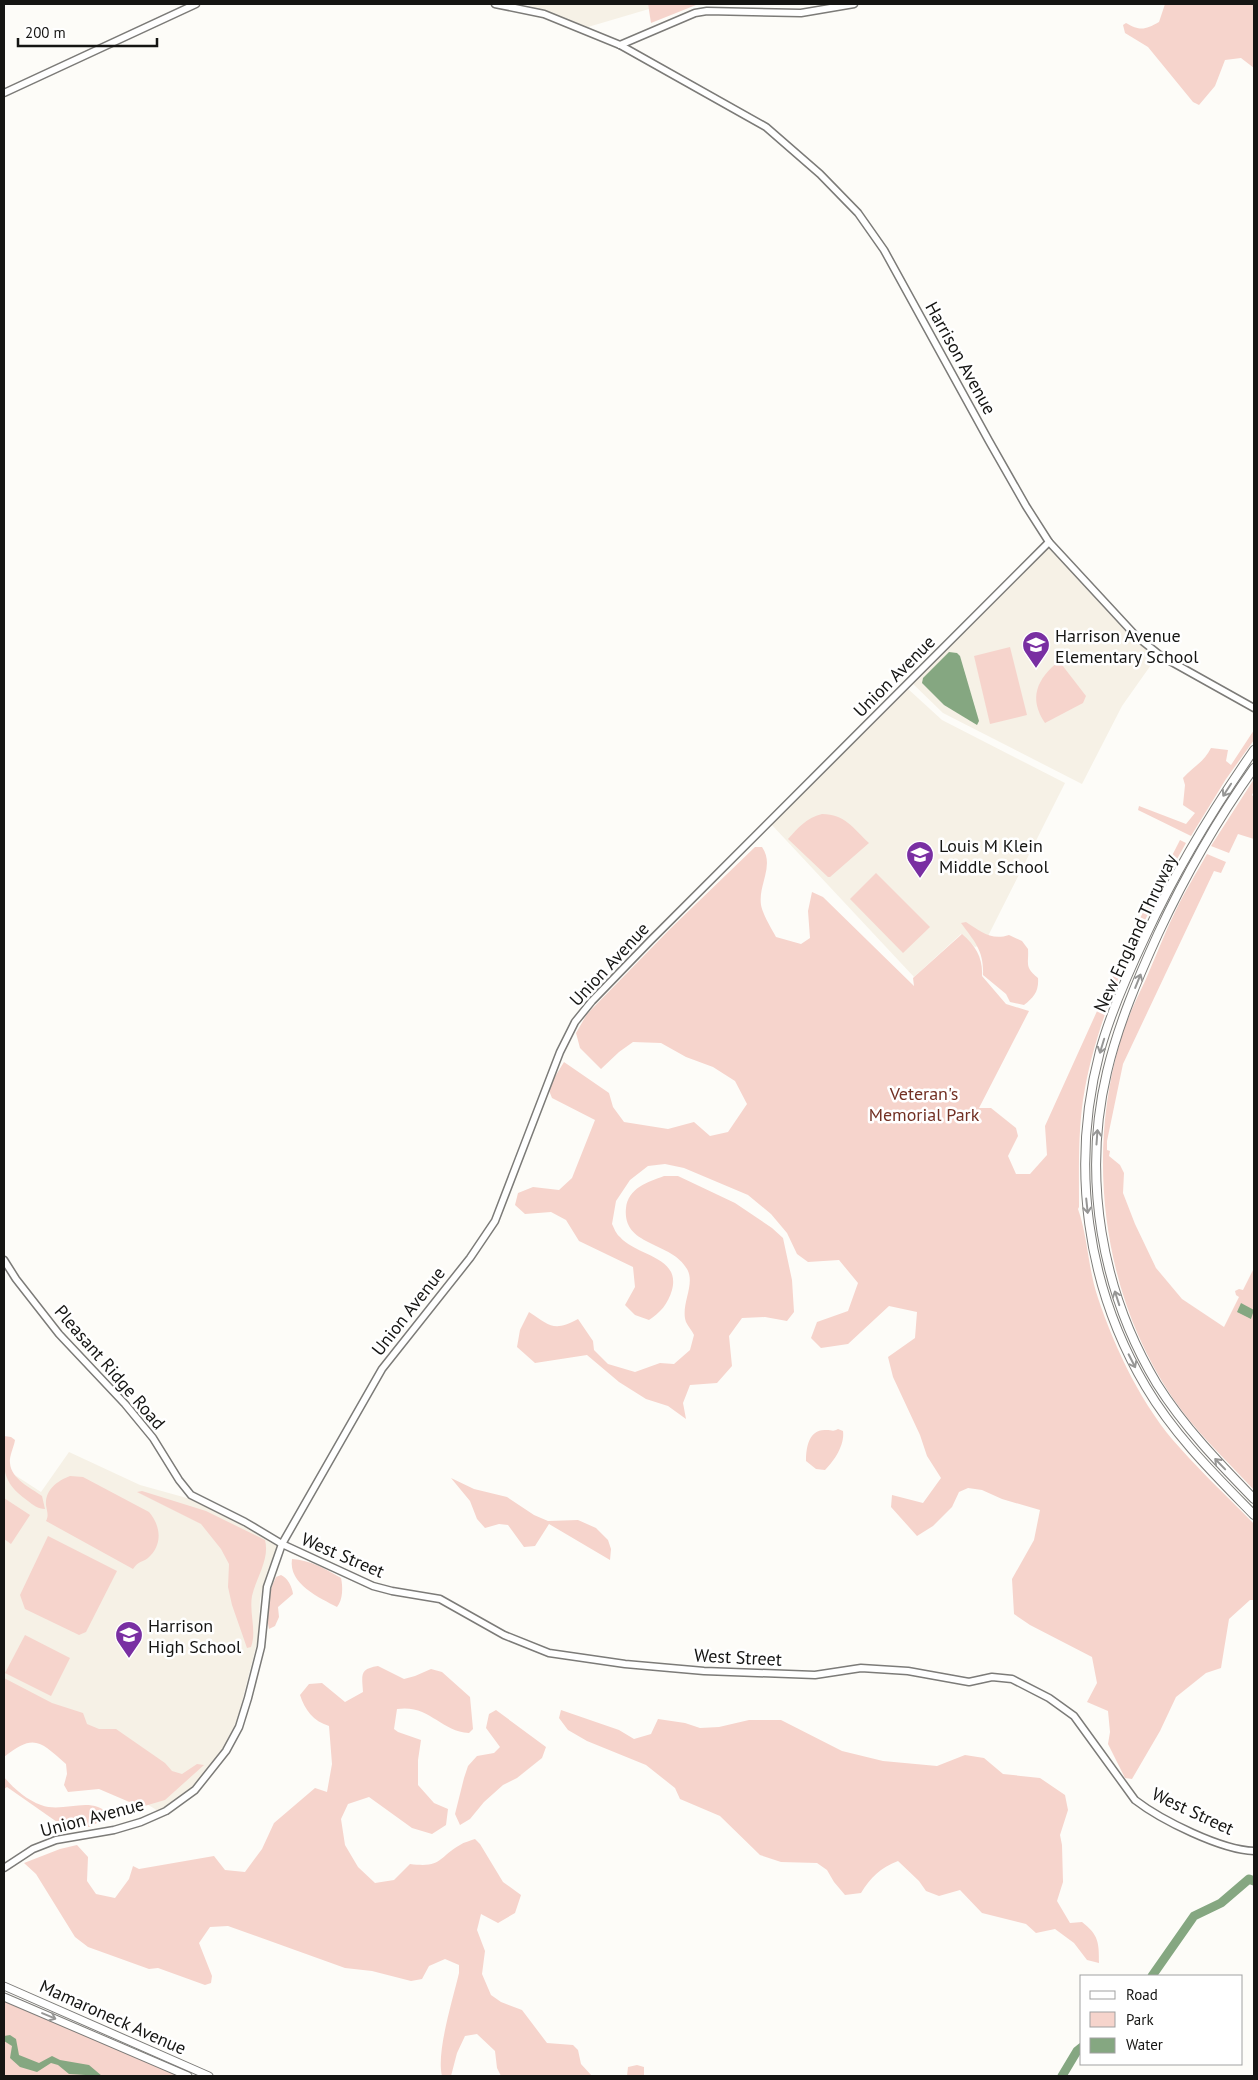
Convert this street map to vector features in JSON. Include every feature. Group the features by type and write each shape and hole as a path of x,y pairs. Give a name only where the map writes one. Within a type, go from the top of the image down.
{"highway":[{"name":"New England Thruway","path":"1254,750 1216,807 1182,864 1151,924 1124,986 1106,1033 1093,1082 1084,1165 1088,1216 1096,1265 1111,1314 1131,1360 1156,1403 1175,1430 1196,1456 1254,1515"},
{"name":"New England Thruway","path":"1254,768 1216,826 1186,878 1156,938 1136,985 1118,1032 1107,1073 1098,1123 1096,1166 1099,1216 1106,1258 1121,1307 1141,1354 1166,1398 1186,1426 1254,1499"}],"main road":[{"name":"Mamaroneck Avenue","path":"4,1986 210,2076"},
{"name":"Mamaroneck Avenue","path":"4,1997 188,2076"}],"street":[{"path":"4,93 196,4"},
{"name":"Harrison Avenue","path":"495,4 544,14 620,45 766,127 820,174 858,213 884,250 993,449 1048,542 1136,636 1177,666 1254,708"},
{"path":"620,45 695,13 720,10 802,13 854,4"},
{"name":"Union Avenue","path":"4,1868 33,1849 56,1840 114,1830 153,1818 181,1801 201,1783 226,1751 239,1727 261,1647 267,1587 281,1546 382,1368 470,1258 495,1221 560,1052 576,1022 592,1001 651,940 1048,542"},
{"name":"Pleasant Ridge Road","path":"4,1260 21,1286 60,1334 125,1404 153,1438 191,1495"},
{"name":"West Street","path":"191,1495 260,1531 281,1546 373,1586 392,1592 440,1599 504,1635 549,1653 625,1664 704,1671 815,1674 861,1668 908,1670 969,1682 992,1677 1012,1679 1049,1698 1074,1716 1135,1800 1148,1809 1198,1835 1238,1849 1254,1851"}],"shaded area":[{"path":"525,4 648,4 649,9 588,27"},
{"name":"Harrison Avenue Elementary School","path":"1048,545 1134,638 1158,655 1122,706 1082,784 943,713 911,682"},
{"name":"Louis M Klein Middle School","path":"907,688 942,720 1065,783 984,944 975,947 961,934 914,977 771,824"},
{"name":"Harrison High School","path":"69,1452 140,1485 194,1500 266,1536 278,1545 267,1572 260,1599 258,1639 238,1717 226,1748 207,1773 188,1793 158,1811 24,1726 4,1741 4,1468 41,1492"}],"green space":[{"path":"648,4 724,4 696,5 651,23"},
{"path":"1165,4 1254,4 1254,68 1241,58 1225,60 1215,86 1199,105 1193,102 1148,47 1125,33 1123,25 1126,23 1142,28 1150,27 1159,22"},
{"path":"1010,647 1027,715 990,724 974,656"},
{"path":"1059,661 1086,696 1083,703 1045,723 1037,705 1037,689 1045,675"},
{"path":"1254,730 1254,740 1226,779 1191,836 1138,810 1139,806 1186,824 1195,813 1183,805 1185,785 1183,778 1202,761 1211,748 1228,750 1226,761 1231,765"},
{"path":"1254,779 1252,795 1254,797 1254,839 1238,834 1229,853 1211,846"},
{"path":"822,814 837,816 843,819 869,843 830,877 788,839 807,821"},
{"name":"Veteran's Memorial Park","path":"1180,840 1186,843 1123,967 1110,1000 1089,1067 1081,1113 1078,1209 1098,1298 1113,1337 1142,1396 1154,1415 1180,1448 1254,1524 1254,1600 1250,1600 1229,1619 1221,1668 1206,1673 1176,1697 1160,1731 1132,1779 1125,1778 1108,1744 1110,1732 1108,1711 1087,1702 1097,1683 1092,1657 1030,1625 1014,1614 1012,1579 1034,1540 1040,1510 1002,1499 982,1490 968,1488 959,1492 952,1507 933,1526 917,1536 891,1507 892,1495 923,1503 941,1478 927,1456 920,1435 893,1377 888,1357 915,1338 917,1312 889,1306 848,1344 821,1348 811,1338 817,1322 848,1311 858,1283 839,1260 808,1262 797,1254 787,1233 771,1214 748,1195 684,1168 665,1164 648,1166 630,1180 616,1201 612,1224 617,1234 636,1249 664,1263 670,1270 673,1279 672,1290 666,1304 649,1320 635,1315 625,1305 635,1287 633,1267 579,1241 566,1220 551,1212 525,1214 515,1205 518,1193 533,1187 559,1190 572,1178 595,1120 552,1098 548,1088 564,1062 609,1093 613,1107 624,1122 668,1129 694,1122 710,1136 728,1132 747,1104 735,1081 713,1067 686,1057 661,1043 633,1042 601,1069 580,1048 576,1033 587,1014 671,928 755,847 762,847 766,854 767,868 761,905 776,937 801,944 810,938 808,911 812,892 823,897 914,986 913,978 962,934 978,953 982,976 1006,1004 1029,1011 979,1108 991,1108 1016,1128 1018,1136 1008,1156 1016,1174 1030,1174 1047,1155 1045,1126 1131,936"},
{"path":"1207,854 1226,862 1221,873 1214,871 1123,1064 1107,1141 1107,1150 1110,1151 1109,1156 1120,1165 1124,1173 1123,1193 1135,1224 1156,1268 1182,1299 1224,1327 1239,1297 1235,1291 1243,1290 1254,1268 1254,1490 1191,1422 1172,1397 1149,1358 1130,1316 1117,1272 1108,1227 1103,1181 1104,1135 1109,1090 1121,1037 1172,918"},
{"path":"876,873 930,927 903,953 850,899"},
{"path":"966,922 991,936 1003,937 1009,935 1022,941 1028,949 1029,968 1038,978 1038,987 1031,999 1024,1005 1010,1002 1006,994 983,975 980,953 961,923"},
{"path":"664,1176 678,1176 735,1203 772,1228 783,1238 792,1280 794,1312 787,1321 765,1317 742,1318 729,1336 732,1366 717,1383 690,1385 683,1403 686,1419 668,1406 646,1399 619,1382 587,1355 535,1363 517,1347 520,1330 529,1312 552,1326 563,1325 578,1319 593,1341 594,1350 608,1364 635,1372 660,1363 674,1364 690,1350 694,1335 686,1322 685,1315 690,1281 687,1269 680,1260 670,1253 639,1237 627,1221 626,1208 631,1195 640,1187"},
{"path":"838,1429 843,1431 843,1436 838,1452 825,1470 816,1469 806,1461 808,1445 812,1436 820,1430 834,1431"},
{"path":"4,1436 15,1440 10,1460 11,1469 22,1482 42,1496 45,1509 38,1508 19,1494 8,1480 4,1466"},
{"path":"70,1476 83,1477 149,1512 156,1523 159,1535 153,1553 133,1569 46,1521 48,1515 46,1500 50,1491 56,1483"},
{"path":"451,1478 474,1489 507,1497 534,1515 548,1521 578,1520 596,1528 608,1540 611,1549 610,1560 549,1524 535,1546 524,1547 508,1525 499,1524 485,1528 477,1519 470,1501"},
{"path":"142,1491 206,1511 265,1540 266,1554 252,1596 253,1641 251,1647 247,1648 232,1605 228,1587 229,1564 221,1549 201,1524 137,1492"},
{"path":"4,1498 30,1515 11,1544 4,1539"},
{"path":"48,1536 117,1571 86,1632 79,1635 25,1609 20,1595"},
{"path":"292,1559 324,1568 341,1578 342,1593 337,1607 314,1594 300,1583 292,1568"},
{"path":"281,1575 286,1578 293,1594 278,1607 279,1617 275,1626 269,1629 267,1609 269,1596 276,1577"},
{"path":"25,1635 70,1658 51,1696 5,1673"},
{"path":"378,1666 404,1679 431,1669 442,1672 470,1697 473,1729 469,1733 459,1731 418,1710 397,1709 394,1729 421,1740 418,1760 418,1785 434,1803 448,1809 446,1825 432,1834 412,1828 369,1797 348,1804 341,1819 345,1845 358,1867 375,1883 394,1880 410,1864 428,1865 439,1861 462,1844 475,1839 503,1882 521,1895 515,1913 498,1923 481,1914 477,1930 485,1951 482,1974 491,1995 501,2002 522,2010 547,2043 573,2045 578,2050 581,2064 592,2076 501,2076 497,2068 495,2051 477,2034 465,2036 457,2053 451,2076 442,2076 441,2053 443,2040 459,1973 459,1965 445,1959 429,1966 422,1979 411,1981 372,1971 345,1968 228,1926 210,1927 199,1943 212,1976 211,1983 205,1985 158,1968 149,1969 88,1947 75,1937 36,1874 24,1863 60,1849 77,1845 88,1857 87,1881 96,1894 115,1898 129,1879 133,1866 139,1869 214,1856 225,1870 245,1872 262,1849 274,1823 315,1788 327,1792 332,1764 329,1726 318,1721 310,1714 300,1695 309,1684 322,1683 345,1702 363,1692 363,1674 368,1669"},
{"path":"4,1678 52,1703 83,1713 87,1724 99,1729 116,1729 165,1763 172,1771 182,1774 197,1764 204,1765 165,1800 141,1807 99,1789 68,1792 64,1785 67,1774 66,1764 43,1745 30,1743 23,1745 4,1757"},
{"path":"496,1710 546,1747 542,1758 517,1778 503,1785 484,1802 470,1819 460,1825 455,1814 468,1766 477,1756 494,1753 500,1747 486,1728 489,1714"},
{"path":"561,1710 619,1730 634,1739 651,1734 658,1719 685,1723 700,1728 719,1727 749,1720 781,1720 842,1751 883,1761 937,1766 965,1755 984,1758 1003,1774 1040,1778 1065,1795 1068,1810 1060,1835 1063,1882 1057,1901 1070,1923 1082,1922 1095,1935 1098,1945 1099,1963 1087,1960 1074,1943 1055,1929 1036,1933 1026,1924 982,1913 960,1890 939,1896 926,1891 919,1881 898,1861 876,1874 861,1893 845,1895 827,1870 817,1863 781,1862 760,1855 720,1816 680,1799 675,1788 646,1765 587,1741 568,1730 559,1718"},
{"path":"4,1777 21,1794 41,1805 50,1807 94,1806 102,1809 109,1815 107,1818 89,1827 69,1828 57,1822 7,1787 4,1789"},
{"path":"4,2000 180,2076 4,2076"},
{"path":"637,2065 644,2067 644,2076 627,2076 628,2067"}],"water":[{"path":"949,652 957,653 960,656 979,721 977,725 944,705 922,683 923,678"},
{"path":"1241,1303 1254,1310 1251,1319 1237,1312"},
{"path":"10,2035 16,2039 19,2055 39,2063 52,2056 60,2060 89,2065 102,2076 69,2074 58,2065 51,2063 37,2072 20,2067 10,2058 12,2046 4,2041 4,2036"}],"waterway":[{"path":"1153,1975 1194,1916 1221,1903 1249,1879 1254,1881"},
{"path":"1062,2076 1080,2049"}],"place":[{"name":"Harrison Avenue Elementary School","path":"1036,669"},
{"name":"Louis M Klein Middle School","path":"920,879"},
{"name":"Harrison High School","path":"129,1659"}]}
